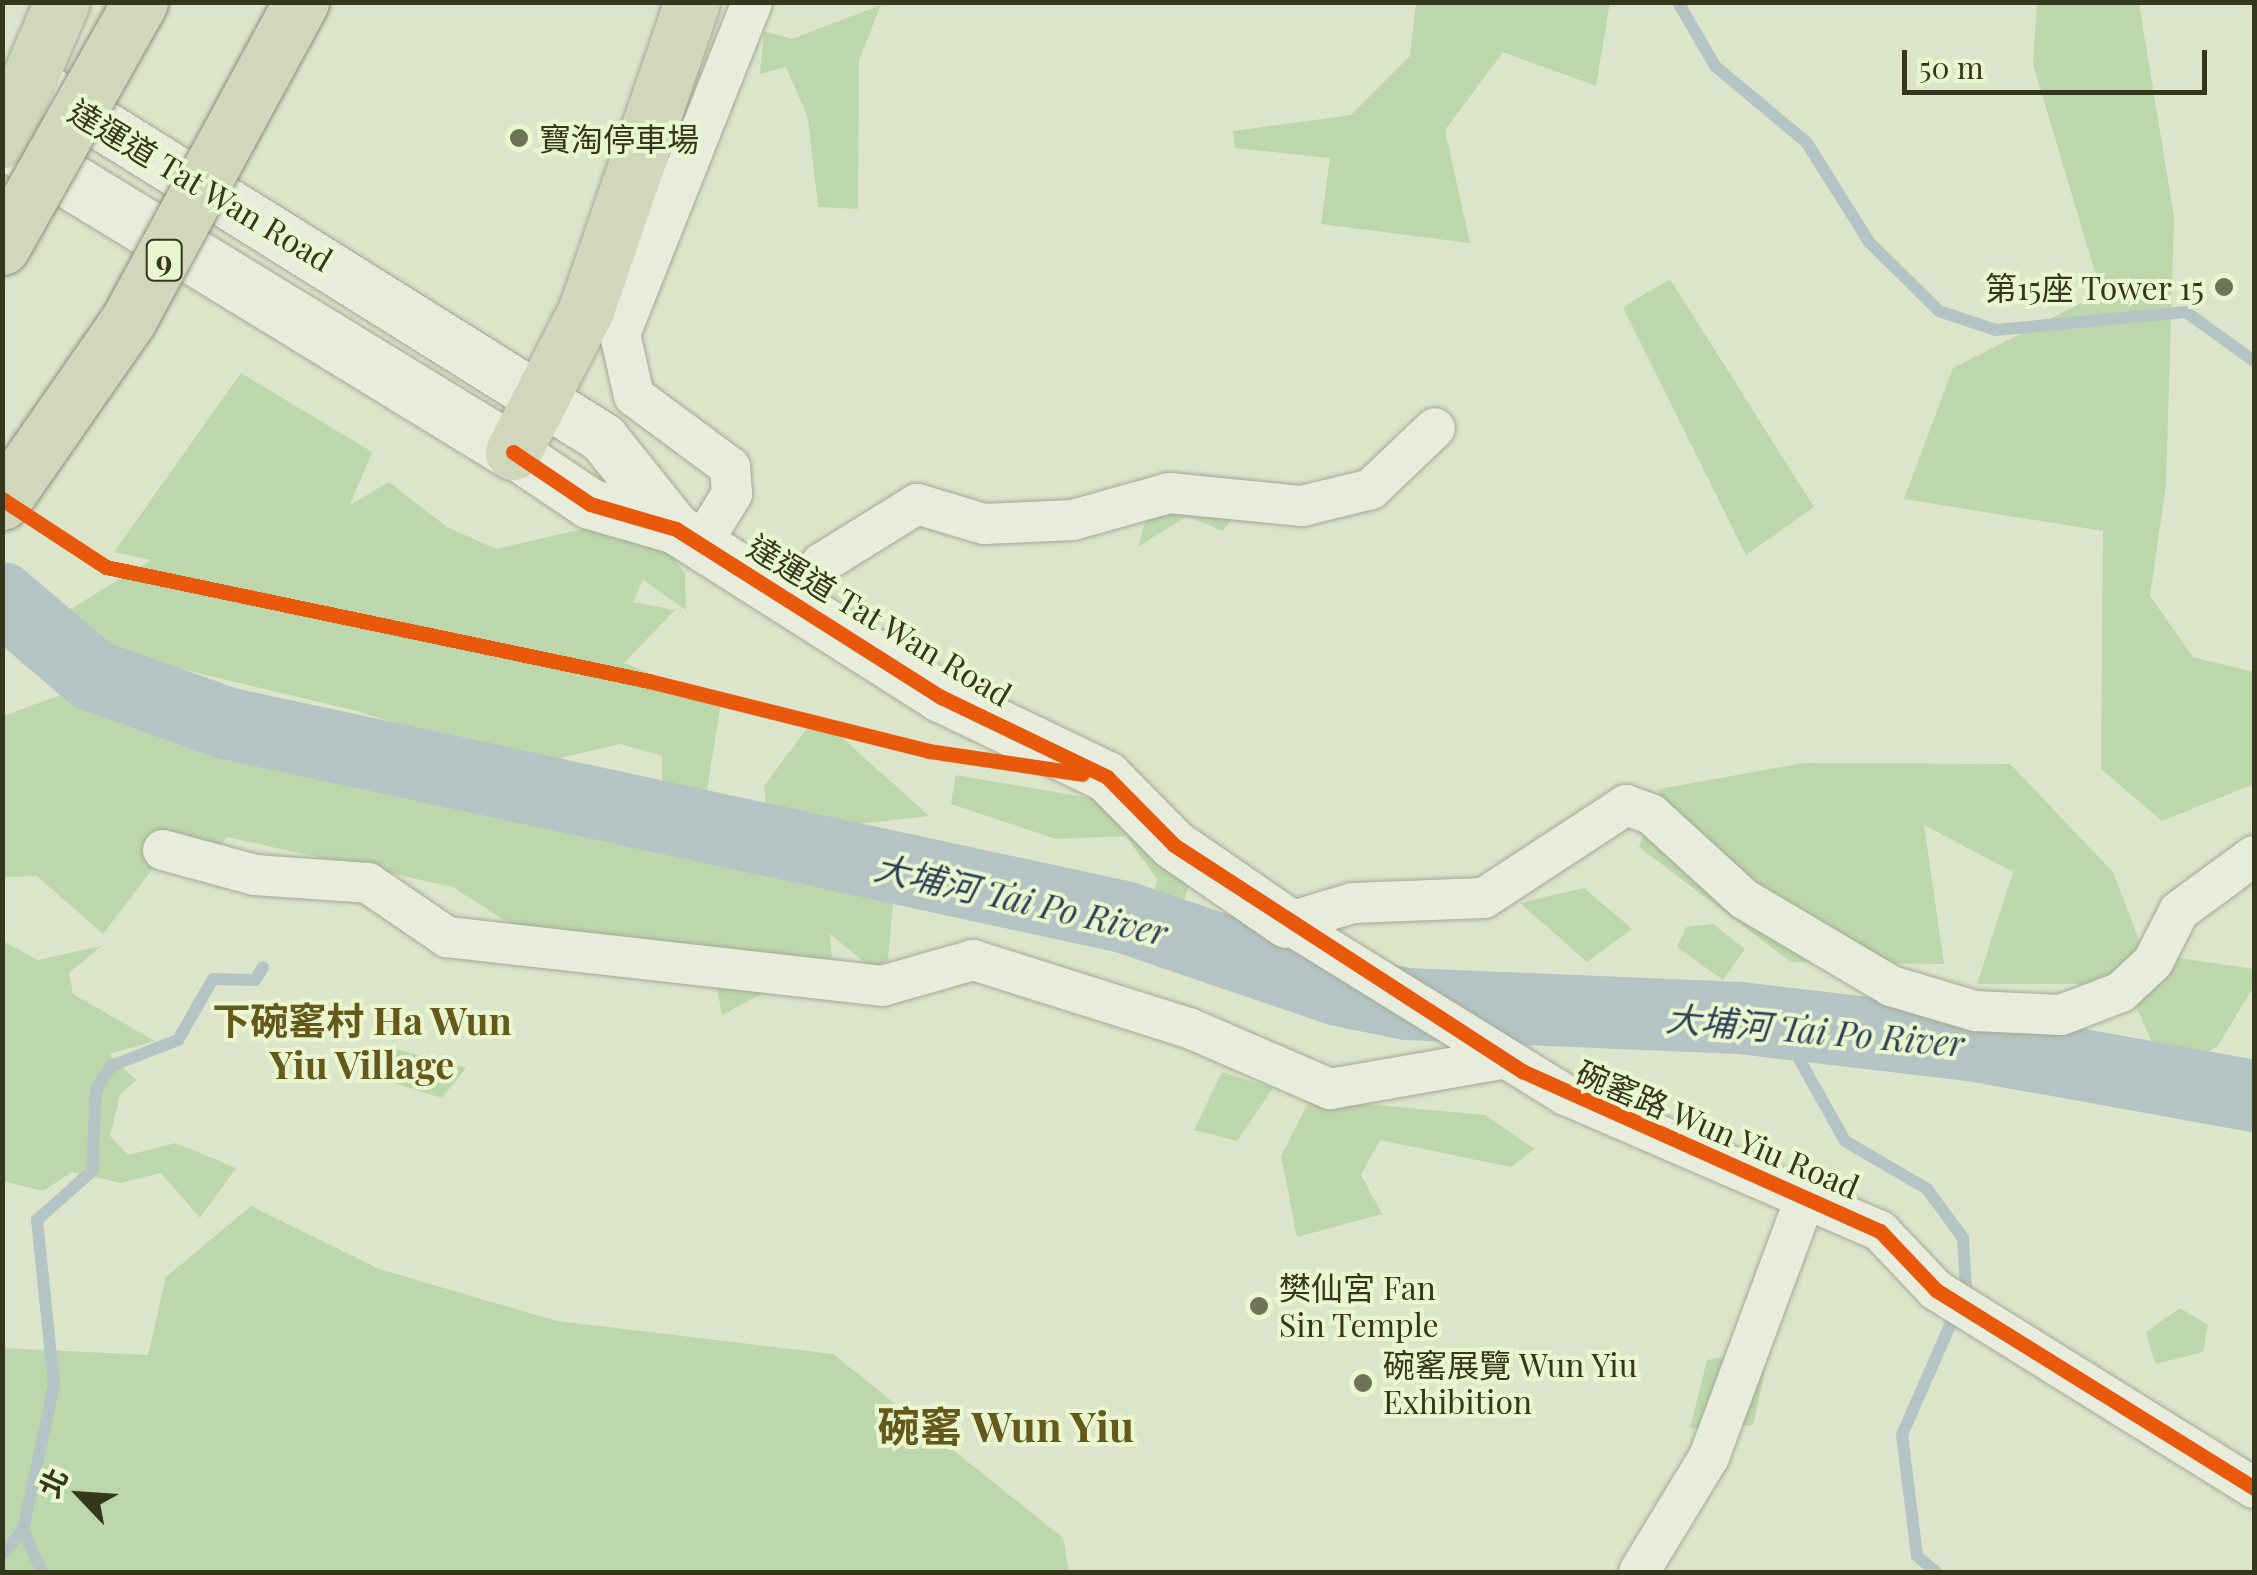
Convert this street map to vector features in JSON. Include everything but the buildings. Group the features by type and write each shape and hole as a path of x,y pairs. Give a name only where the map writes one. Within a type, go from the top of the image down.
{"highway":[{"path":"3,139 18,74 62,2"},
{"path":"2,247 140,2"},
{"name":"9","path":"2,502 129,319 300,2"},
{"path":"513,452 544,399 635,185 692,2"}],"main road":[{"name":"達運道 Tat Wan Road","path":"3,139 513,452"}],"street":[{"path":"688,536 732,494 730,467 634,396 620,334 752,2"},
{"name":"達運道 Tat Wan Road","path":"18,74 620,450 688,536"},
{"path":"793,601 822,563 917,504 984,524 1074,520 1169,493 1302,506 1371,490 1435,428"},
{"name":"達運道 Tat Wan Road","path":"513,452 590,504 688,536 941,696 1107,778 1174,845 1493,1054"},
{"path":"1287,922 1353,904 1484,898 1626,805 1651,814 1744,899 1891,986 1975,1010 2061,1015 2121,992 2153,962 2180,911 2254,856"},
{"path":"164,850 255,875 368,883 446,938 882,986 973,960 1188,1028 1330,1090 1493,1054"},
{"name":"碗窰路 Wun Yiu Road","path":"1493,1054 1566,1095 1806,1193 1880,1231 1936,1290 2254,1488"},
{"path":"1639,1572 1710,1457 1806,1193"}],"green space":[{"path":"1416,3 1610,3 1596,86 1503,52 1445,130 1470,243 1321,224 1330,158 1235,148 1233,131 1351,115 1410,56"},
{"path":"2037,3 2139,3 2174,217 2166,484 2150,596 2193,657 2254,672 2254,784 2162,821 2101,769 2103,531 1904,499 1953,368 2101,293 2033,64"},
{"path":"881,5 859,60 858,209 818,207 808,118 786,67 760,74 764,31 792,39"},
{"path":"1670,279 1814,507 1746,555 1623,307"},
{"path":"241,373 372,452 350,505 389,482 447,527 496,549 609,523 658,535 685,574 686,610 643,580 633,602 675,610 624,663 721,703 703,815 662,791 662,756 620,744 526,766 357,711 68,642 69,610 151,560 114,552"},
{"path":"1156,483 1255,488 1223,531 1187,516 1138,547"},
{"path":"82,687 183,728 609,834 760,854 893,903 888,961 872,968 830,934 832,957 722,1015 716,984 561,956 453,887 227,837 195,877 155,866 103,934 37,876 3,877 3,716"},
{"path":"817,715 929,816 770,834 764,786"},
{"path":"1804,763 2010,764 2113,872 2144,953 2254,969 2254,986 2217,1047 2165,1071 2126,984 1977,984 2013,872 1924,825 1944,964 1791,962 1639,847 1660,789"},
{"path":"956,775 1131,805 1195,870 1178,916 1152,903 1157,879 1126,836 1056,839 951,804"},
{"path":"1256,887 1331,963 1234,942"},
{"path":"1584,888 1632,929 1587,962 1520,903"},
{"path":"1713,924 1745,949 1723,980 1677,947 1686,927"},
{"path":"2,941 38,960 101,946 69,973 73,994 155,1041 109,1054 136,1080 120,1095 110,1136 128,1155 176,1143 236,1168 200,1218 161,1173 121,1183 72,1172 43,1191 3,1181"},
{"path":"381,1045 466,1068 442,1098 384,1080"},
{"path":"1222,1072 1273,1088 1237,1141 1194,1130"},
{"path":"1310,1099 1485,1115 1535,1149 1511,1167 1380,1140 1361,1175 1382,1214 1297,1237 1281,1156"},
{"path":"251,1206 379,1269 557,1321 833,1354 1063,1538 1069,1572 3,1572 3,1348 148,1355 166,1277"},
{"path":"2180,1308 2208,1325 2203,1352 2155,1364 2146,1332"},
{"path":"1759,1351 1765,1371 1753,1425 1690,1428 1707,1360"}],"waterway":[{"path":"1678,2 1715,66 1807,143 1869,242 1939,311 1996,330 2186,312 2254,361"},
{"name":"大埔河 Tai Po River","path":"2,598 92,675 226,723 1124,917 1338,990 1407,1004 1740,1018 1971,1045 2254,1096"},
{"path":"42,1572 23,1530 54,1385 37,1220 92,1171 96,1090 111,1066 178,1040 213,979 255,980 263,967"},
{"path":"1780,1025 1845,1141 1927,1189 1963,1238 1966,1289 1902,1435 1917,1556 1936,1572"},
{"path":"2,1555 23,1530"}],"cycle path":[{"path":"513,452 590,504 676,529 941,697 1107,777 1174,845 1522,1071 1880,1231 1936,1290 2254,1488"},
{"path":"2,499 106,567 649,681 929,751 1082,774"}],"place":[{"name":"寶淘停車場","path":"519,138"},
{"name":"第15座 Tower 15","path":"2224,287"},
{"name":"樊仙宮 Fan Sin Temple","path":"1259,1306"},
{"name":"碗窰展覽 Wun Yiu Exhibition","path":"1363,1383"}],"district":[{"name":"下碗窰村 Ha Wun Yiu Village","path":"362,1042"},
{"name":"碗窰 Wun Yiu","path":"1006,1425"}]}
